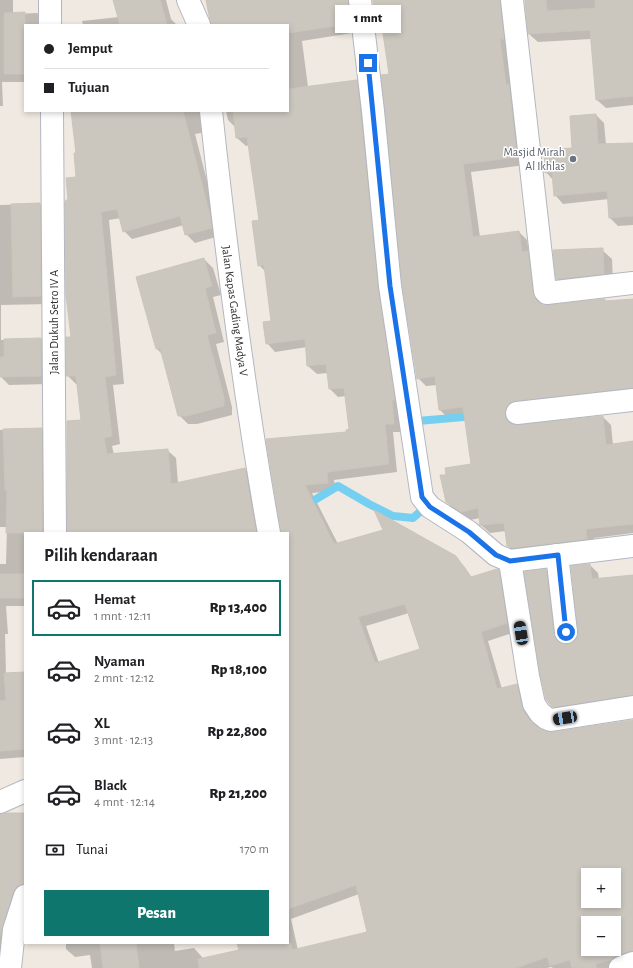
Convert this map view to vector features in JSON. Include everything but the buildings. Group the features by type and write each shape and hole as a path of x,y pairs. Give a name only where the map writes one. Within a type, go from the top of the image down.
{"street":[{"path":"50,0 50,24"},
{"path":"188,0 199,24"},
{"path":"360,0 373,111 390,286 422,497 430,507 469,532 496,555 510,561 633,546"},
{"path":"512,0 544,291 547,294 633,283"},
{"name":"Jalan Dukuh Setro IV A","path":"52,112 55,532"},
{"name":"Jalan Kapas Gading Madya V","path":"211,112 222,219 269,532"},
{"path":"517,413 633,400"},
{"path":"558,555 566,632"},
{"path":"510,561 528,676 534,704 540,713 551,720 633,708"},
{"path":"0,802 24,791"},
{"path":"10,968 14,930 24,899"},
{"path":"620,968 633,963"}],"waterway":[{"path":"497,413 504,412 519,395"},
{"path":"419,429 418,421 475,416"},
{"path":"303,507 338,486 393,516 413,518 422,510"}],"place":[{"name":"Masjid Mirah Al Ikhlas","path":"573,159"}],"route":[{"path":"368,63 390,286 422,497 430,507 469,532 496,555 510,561 558,555 566,632"}]}
